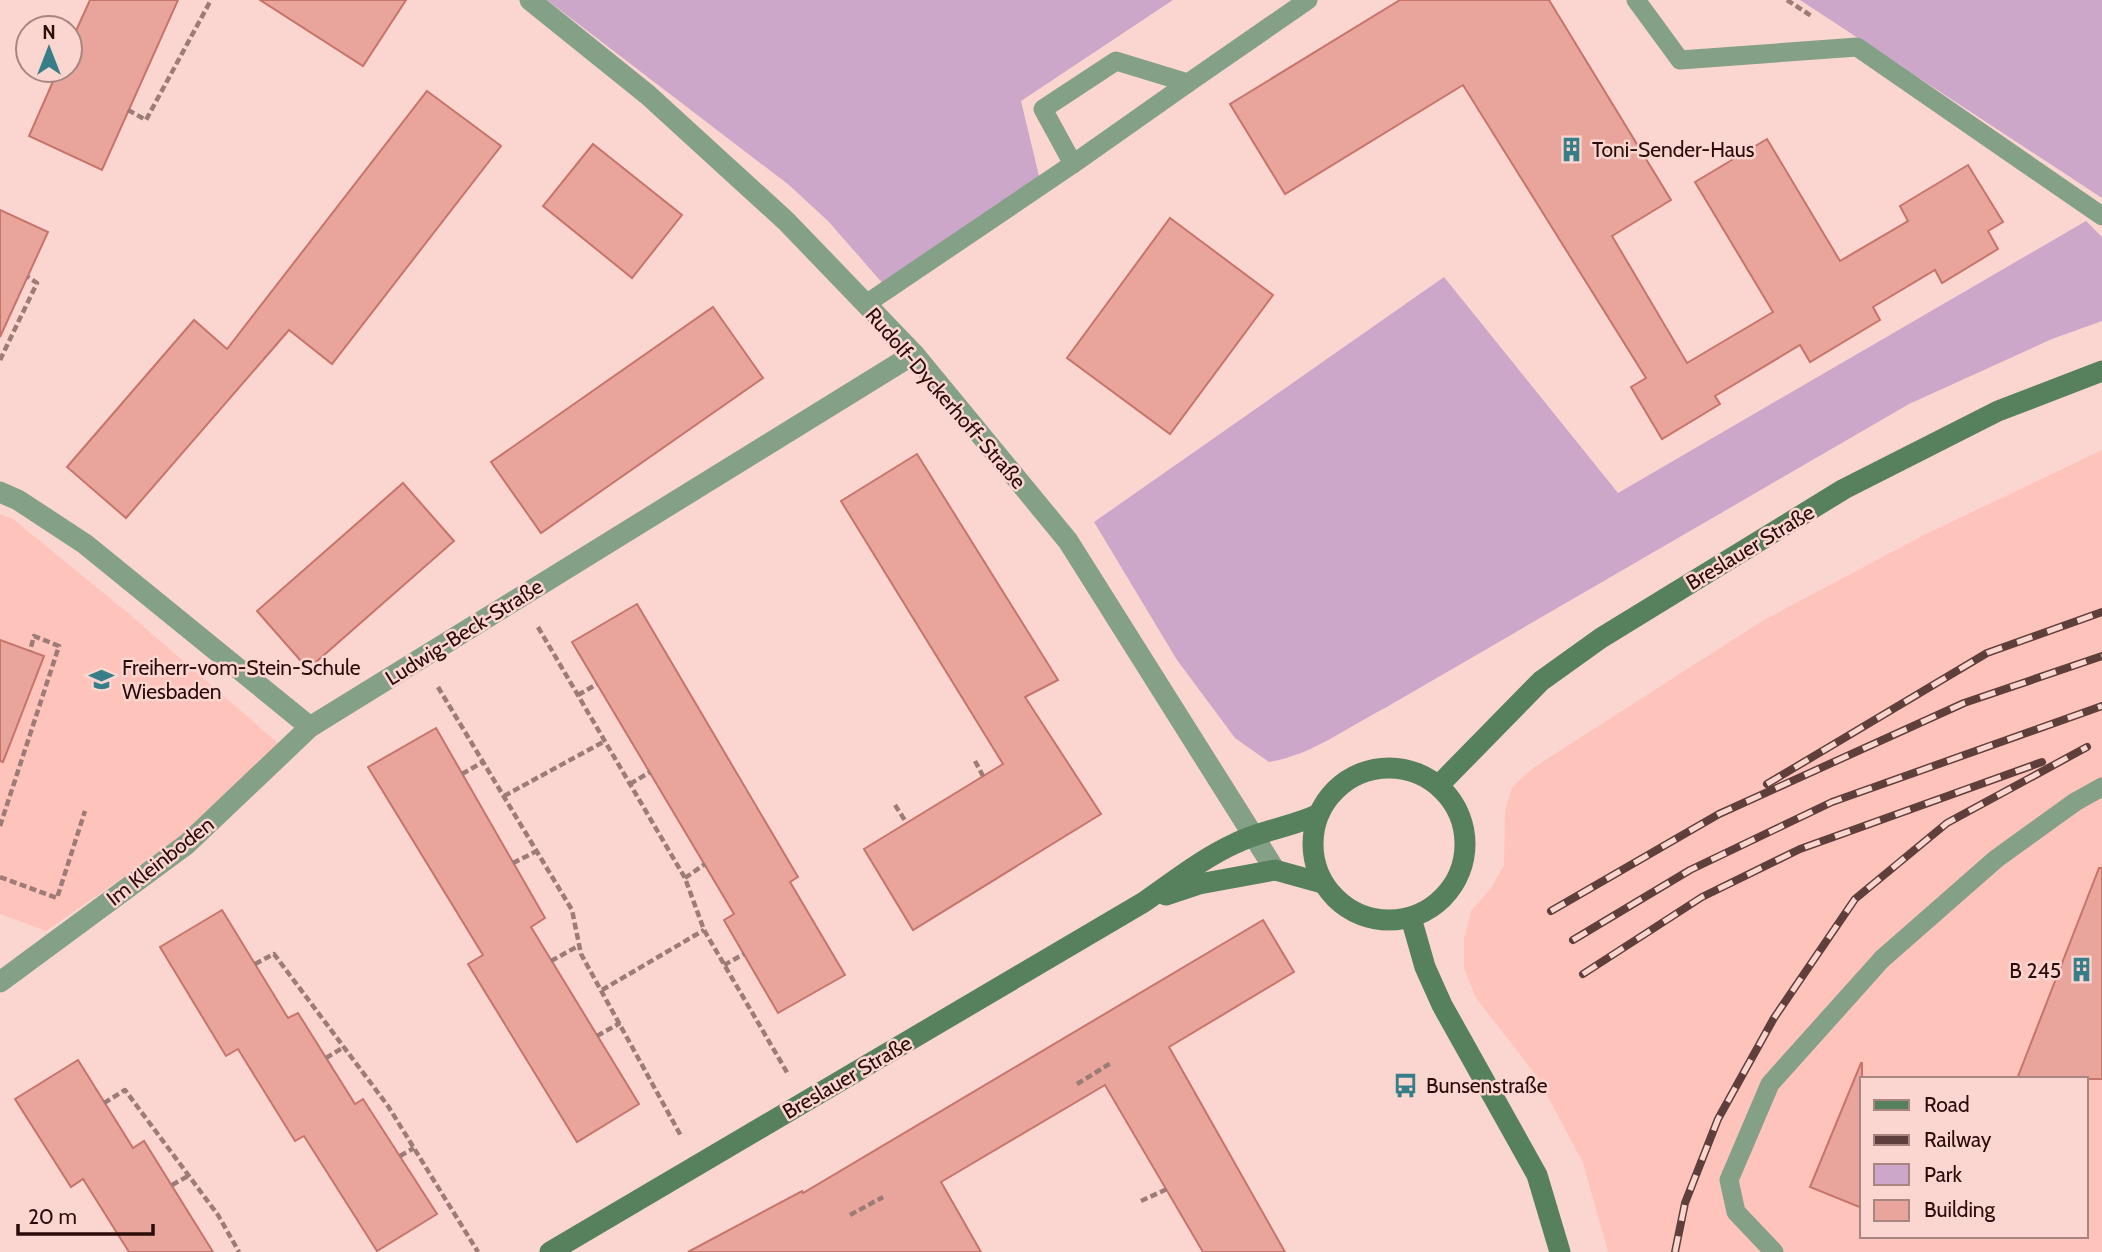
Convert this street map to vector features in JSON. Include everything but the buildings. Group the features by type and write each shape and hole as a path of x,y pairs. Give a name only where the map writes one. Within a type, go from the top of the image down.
{"street":[{"name":"Rudolf-Dyckerhoff-Straße","path":"530,0 648,95 786,221 914,354 1068,541 1275,870"},
{"name":"Ludwig-Beck-Straße","path":"310,727 914,354"},
{"name":"Breslauer Straße","path":"1439,785 1541,681 1601,638 1844,489 1998,411 2102,371"},
{"path":"0,492 18,500 85,544 310,727"},
{"name":"Im Kleinboden","path":"0,982 187,845 310,727"},
{"path":"1381,768 1401,769 1439,785 1461,813 1464,832 1463,860 1454,885 1442,900 1410,918 1394,921 1360,915 1345,908 1322,883 1314,860 1313,837 1318,814 1329,796 1361,773 1381,768"},
{"name":"Breslauer Straße","path":"550,1252 1144,902 1218,853 1253,836 1294,826 1318,814"},
{"name":"Breslauer Straße","path":"1144,902 1199,884 1275,870 1322,883"},
{"path":"1410,918 1425,967 1442,1005 1537,1175 1560,1252"}],"lane":[{"path":"866,304 1308,0"},
{"path":"1636,0 1681,60 1857,47 2102,216"},
{"path":"1073,164 1043,109 1116,61 1188,83"},
{"path":"1774,1252 1736,1212 1729,1180 1770,1084 1882,959 1996,859 2075,802 2102,787"}],"path":[{"path":"128,110 146,120 211,0"},
{"path":"0,360 37,283 28,277"},
{"path":"520,598 685,878 704,930 804,1102"},
{"path":"0,826 59,646 34,636 30,651"},
{"path":"422,658 572,910 580,944 602,990 697,1164"},
{"path":"578,695 597,684"},
{"path":"505,796 605,741"},
{"path":"975,761 983,776"},
{"path":"462,774 483,762"},
{"path":"630,784 650,772"},
{"path":"895,805 906,822"},
{"path":"0,877 57,898 85,811"},
{"path":"513,863 537,850"},
{"path":"685,878 705,864"},
{"path":"602,990 704,930"},
{"path":"551,961 580,944"},
{"path":"255,964 274,954 388,1106 478,1252"},
{"path":"724,965 744,954"},
{"path":"597,1036 620,1023"},
{"path":"326,1058 344,1047"},
{"path":"1077,1084 1111,1063"},
{"path":"104,1102 125,1090 218,1215 239,1252"},
{"path":"400,1156 414,1149"},
{"path":"172,1185 188,1175"},
{"path":"1141,1201 1167,1189"},
{"path":"850,1215 883,1197"}],"shaded area":[{"path":"2102,450 2102,1252 1608,1252 1583,1163 1538,1078 1476,998 1464,968 1464,939 1471,911 1491,888 1504,865 1505,811 1512,787 1533,768 1762,621 1924,535"},
{"name":"Freiherr-vom-Stein-Schule Wiesbaden","path":"0,514 13,519 128,613 279,744 180,838 46,931 0,914"}],"green space":[{"path":"547,0 1173,0 1021,101 1039,176 885,286 828,221 789,185"},
{"path":"1800,0 2102,0 2102,198"},
{"path":"2086,221 2102,237 2102,321 2052,339 1909,404 1385,708 1314,747 1285,758 1269,762 1235,738 1177,660 1094,522 1444,277 1618,493"}],"railway":[{"path":"1767,784 1987,653 2102,612"},
{"path":"1551,911 1719,814 1964,703 2102,656"},
{"path":"1573,940 1690,870 1832,802 2102,706"},
{"path":"1675,1252 1685,1203 1718,1119 1774,1018 1855,899 1947,823 2087,747"},
{"path":"1583,974 1702,897 1800,849 2042,762"}],"place":[{"name":"Toni-Sender-Haus","path":"1572,149"},
{"name":"Freiherr-vom-Stein-Schule Wiesbaden","path":"102,679"},
{"name":"B 245","path":"2081,970"},
{"name":"Bunsenstraße","path":"1406,1085"}]}
